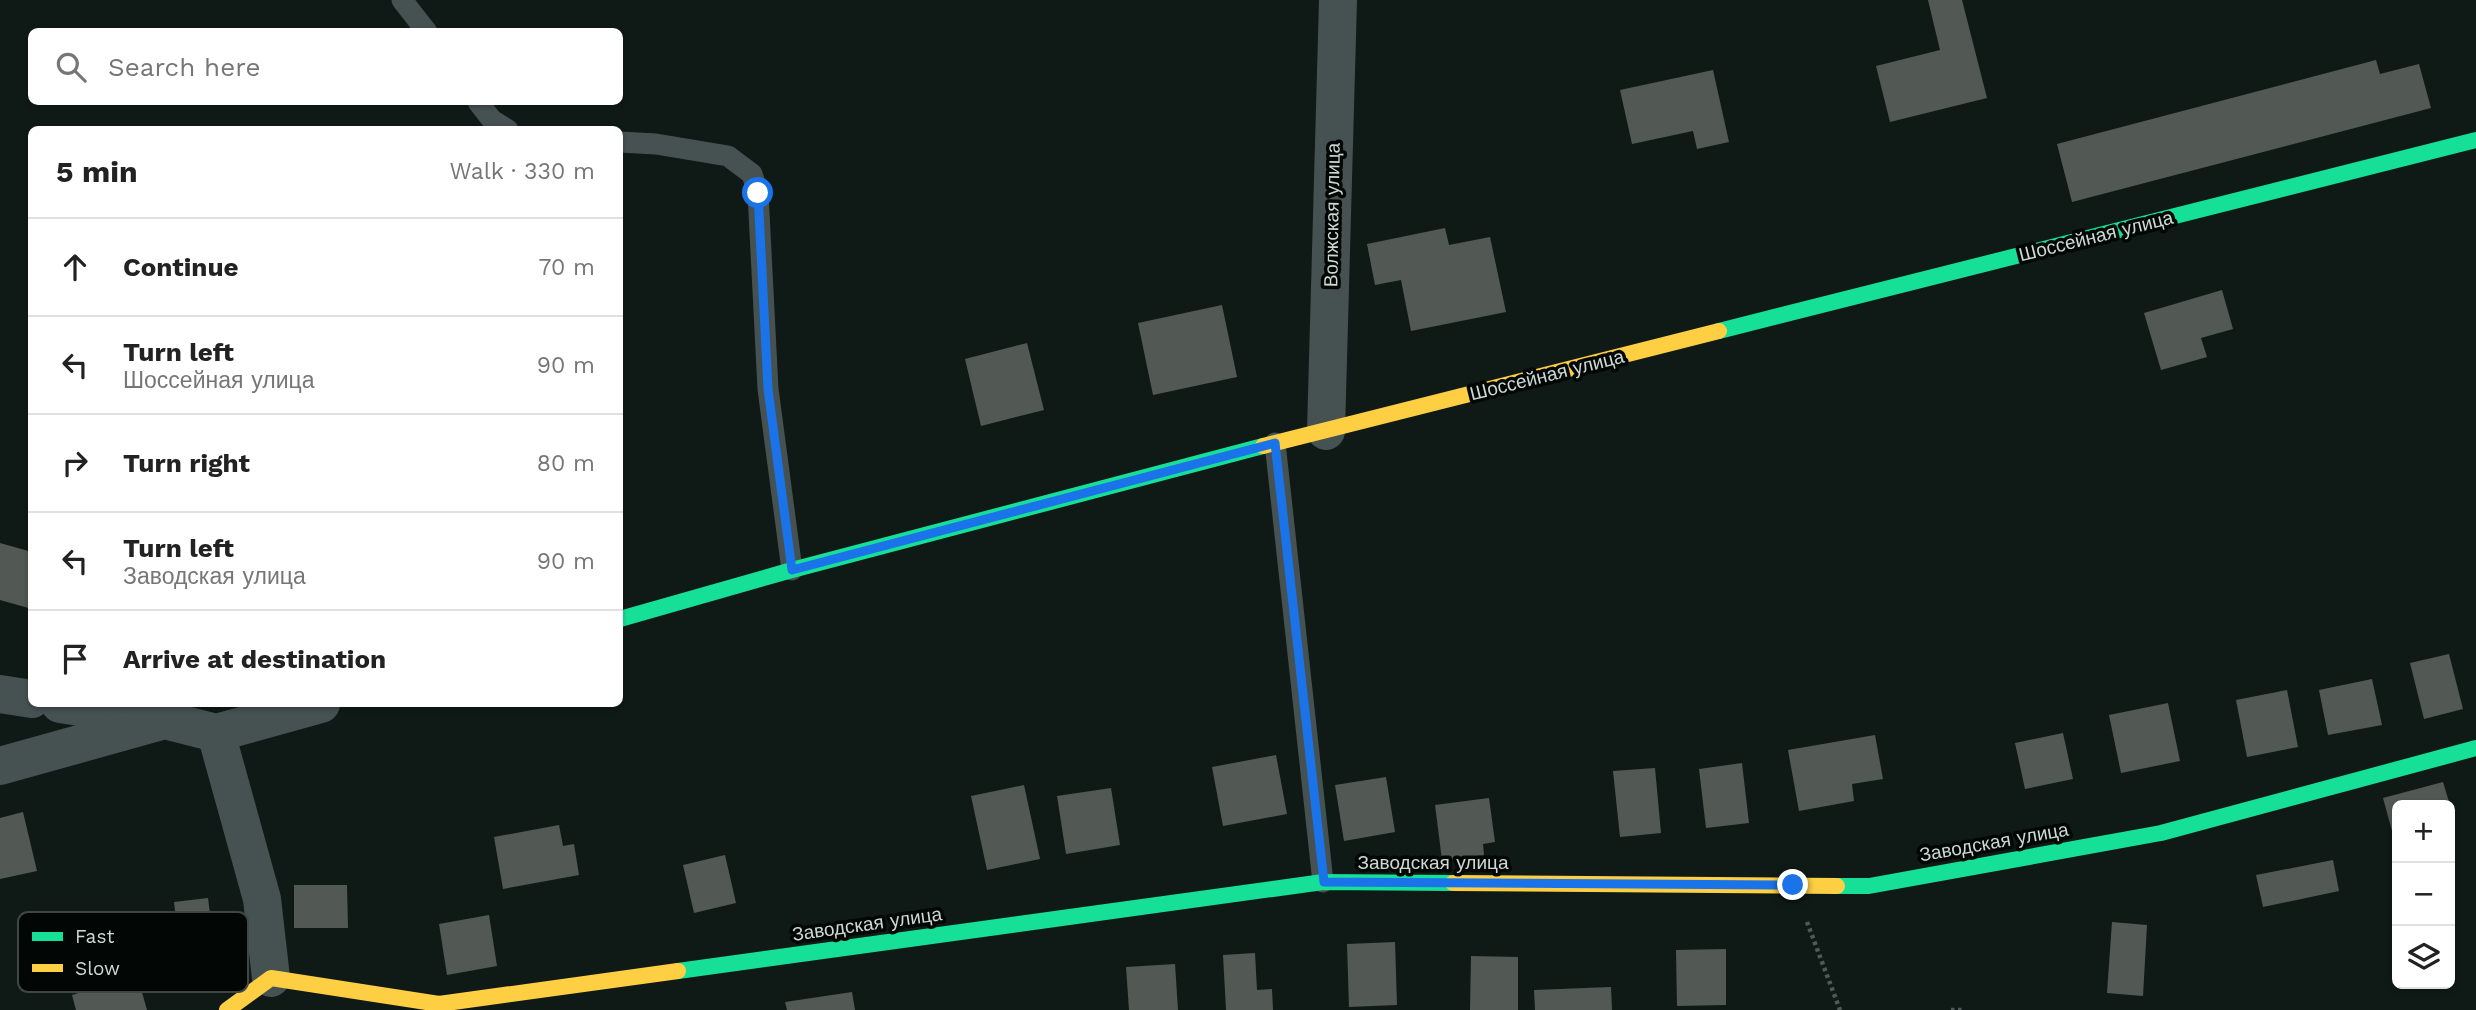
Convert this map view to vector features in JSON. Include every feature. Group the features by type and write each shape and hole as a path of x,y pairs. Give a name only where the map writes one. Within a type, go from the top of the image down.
{"street":[{"name":"Волжская улица","path":"1326,430 1338,0"},
{"name":"Шоссейная улица","path":"623,618 792,570 1275,443 2476,140"},
{"path":"0,694 28,698"},
{"path":"80,707 165,720 216,733 310,707"},
{"path":"0,766 165,720"},
{"path":"216,733 262,899 271,978 227,1010"},
{"name":"Заводская улица","path":"271,978 439,1004 1324,882 1869,886 2161,833 2476,748"}],"lane":[{"path":"402,0 424,28"},
{"path":"480,105 492,120 502,126"},
{"path":"623,142 656,144 728,156 752,174 758,193 768,389 792,570"},
{"path":"1275,443 1324,882"}],"path":[{"path":"1793,885 1840,1010"},
{"path":"1951,1010 1962,1010"}],"building":[{"path":"1928,0 1962,0 1987,98 1890,122 1876,66 1940,50"},
{"path":"2376,60 2380,74 2419,64 2431,108 2072,202 2057,144"},
{"path":"1713,70 1729,142 1697,149 1693,131 1632,144 1620,90"},
{"path":"1445,228 1449,245 1490,237 1506,312 1411,331 1401,280 1375,285 1367,244"},
{"path":"2222,290 2233,329 2201,338 2207,357 2161,370 2144,313"},
{"path":"1222,305 1237,377 1153,395 1138,323"},
{"path":"1027,343 1044,410 981,426 965,359"},
{"path":"0,543 28,551 28,608 0,600"},
{"path":"2449,654 2463,709 2424,719 2410,663"},
{"path":"2372,679 2382,725 2328,735 2319,690"},
{"path":"2287,690 2298,747 2247,757 2236,700"},
{"path":"2168,703 2180,761 2121,773 2109,715"},
{"path":"2063,733 2073,779 2025,789 2015,743"},
{"path":"1875,735 1883,779 1852,784 1854,801 1799,811 1788,750"},
{"path":"1276,755 1287,814 1223,826 1212,767"},
{"path":"1742,763 1749,823 1706,828 1699,769"},
{"path":"1655,768 1661,833 1620,837 1613,771"},
{"path":"1386,777 1395,832 1344,841 1335,785"},
{"path":"2443,782 2448,800 2392,800 2392,831 2383,798"},
{"path":"1024,785 1040,859 987,870 971,796"},
{"path":"1111,788 1120,845 1066,854 1057,796"},
{"path":"1489,798 1495,842 1483,844 1484,855 1442,860 1435,805"},
{"path":"23,812 37,871 0,879 0,818"},
{"path":"559,825 563,846 574,844 579,875 503,889 494,837"},
{"path":"725,855 736,903 694,913 683,865"},
{"path":"2333,860 2339,891 2263,907 2256,875"},
{"path":"294,885 347,885 348,928 294,928"},
{"path":"208,898 210,912 175,912 174,902"},
{"path":"489,915 497,966 447,975 439,924"},
{"path":"2112,922 2147,925 2143,996 2107,993"},
{"path":"1395,942 1397,1005 1349,1007 1347,944"},
{"path":"1726,949 1726,1005 1677,1006 1676,950"},
{"path":"1255,953 1257,990 1272,989 1273,1010 1226,1010 1223,955"},
{"path":"1471,956 1518,957 1518,1010 1470,1010"},
{"path":"1175,964 1178,1010 1129,1010 1126,967"},
{"path":"1611,987 1612,1010 1535,1010 1534,990"},
{"path":"82,992 142,992 147,1010 76,1010 72,995"},
{"path":"852,992 855,1010 787,1010 785,1002"}],"traffic: fast":[{"path":"1719,331 2476,140"},
{"path":"623,618 792,570 1263,446"},
{"path":"1837,886 1869,886 2161,833 2476,748"},
{"path":"678,971 1323,882 1453,883"}],"traffic: slow":[{"path":"1263,446 1719,331"},
{"path":"1453,883 1837,886"},
{"path":"227,1010 271,978 439,1004 678,971"}],"route":[{"path":"758,193 768,389 792,570 1275,443 1324,882 1793,885"}]}
